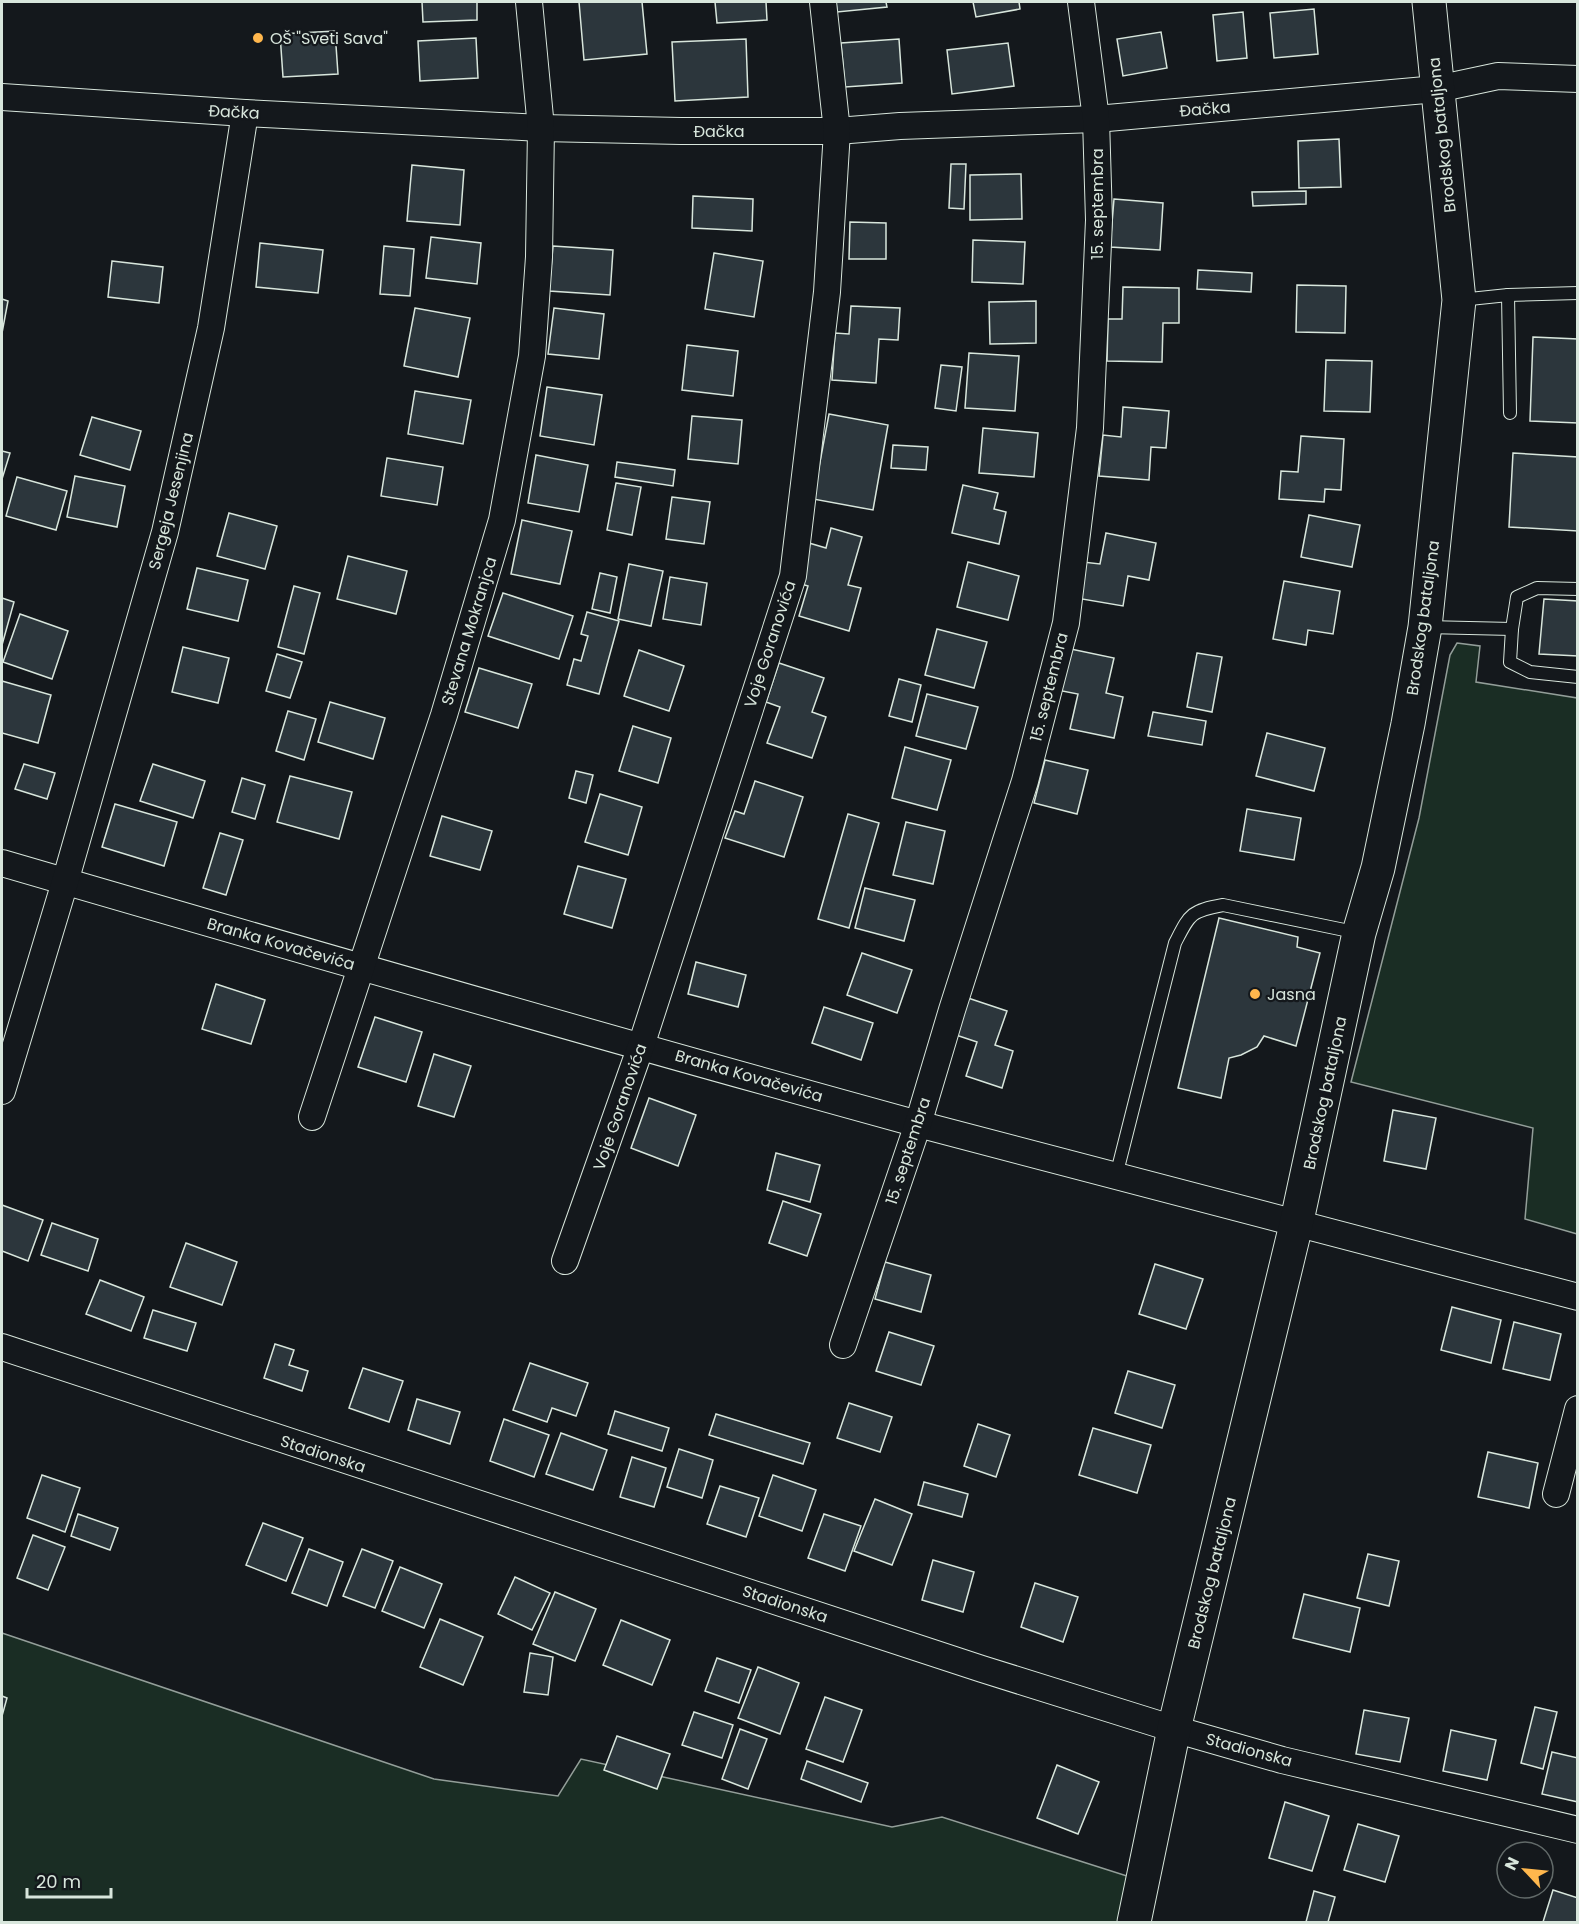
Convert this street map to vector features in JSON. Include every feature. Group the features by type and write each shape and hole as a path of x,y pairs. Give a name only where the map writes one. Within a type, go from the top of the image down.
{"street":[{"name":"Stevana Mokranjca","path":"312,1117 444,715 502,520 532,356 539,257 541,128 529,2"},
{"name":"Voje Goranovića","path":"565,1261 641,1046 793,576 827,292 837,131 823,2"},
{"name":"15. septembra","path":"843,1345 918,1124 1025,781 1066,623 1090,428 1099,220 1096,119 1080,2"},
{"name":"Brodskog bataljona","path":"1134,1923 1174,1729 1296,1225 1359,933 1380,856 1408,724 1425,627 1459,300 1429,2"},
{"name":"Đačka","path":"2,97 244,113 541,128 837,131 900,126 1096,119 1437,89 1498,76 1578,79"},
{"name":"Sergeja Jesenjina","path":"65,882 165,532 211,328 244,113"},
{"name":"Branka Kovačevića","path":"2,863 918,1124 1296,1225"},
{"path":"2,1092 65,882"},
{"path":"1296,1225 1578,1297"},
{"name":"Stadionska","path":"2,1347 959,1662 1174,1729 1282,1760 1578,1830"},
{"path":"1556,1494 1578,1409"}],"lane":[{"path":"1459,300 1508,295 1578,293"},
{"path":"1508,295 1510,413"},
{"path":"1578,589 1538,588 1517,597 1510,662 1530,672 1578,677"},
{"path":"1425,627 1512,629"},
{"path":"1116,1176 1175,943 1188,917 1204,908 1222,905 1359,933"}],"green space":[{"path":"1457,643 1480,646 1476,682 1577,698 1577,1234 1525,1219 1533,1128 1351,1082 1419,818 1450,655"},
{"path":"2,1633 434,1779 558,1796 581,1759 892,1827 942,1817 1127,1876 1118,1922 2,1922"}],"building":[{"path":"422,2 477,2 477,20 423,22"},
{"path":"579,2 642,2 647,54 584,60"},
{"path":"715,2 766,2 767,20 717,23"},
{"path":"836,2 886,2 887,7 837,12"},
{"path":"973,2 1019,2 1020,9 976,17"},
{"path":"1314,9 1318,54 1274,58 1270,13"},
{"path":"1243,12 1247,58 1217,61 1213,15"},
{"path":"335,31 338,74 283,77 280,34"},
{"path":"1161,32 1167,68 1123,76 1117,39"},
{"path":"476,38 478,78 420,81 418,41"},
{"path":"746,39 748,97 675,101 672,42"},
{"path":"899,39 902,83 845,87 841,43"},
{"path":"1008,43 1014,86 952,94 947,50"},
{"path":"1339,139 1341,187 1299,188 1298,141"},
{"path":"951,164 966,164 964,209 949,208"},
{"path":"412,165 464,170 460,225 407,221"},
{"path":"1021,174 1022,219 970,220 970,175"},
{"path":"1306,191 1306,204 1253,206 1252,192"},
{"path":"693,196 753,199 752,231 692,228"},
{"path":"1114,199 1163,203 1160,250 1110,247"},
{"path":"850,222 886,223 886,259 849,259"},
{"path":"431,237 481,243 477,284 426,278"},
{"path":"973,240 1025,242 1023,284 972,282"},
{"path":"260,243 323,250 318,293 256,287"},
{"path":"384,246 414,249 410,296 380,294"},
{"path":"553,246 613,250 610,295 549,291"},
{"path":"714,253 763,261 754,317 705,309"},
{"path":"112,261 163,267 159,303 108,297"},
{"path":"1198,270 1252,273 1251,292 1197,289"},
{"path":"1297,285 1346,286 1345,333 1296,332"},
{"path":"1123,287 1179,288 1179,323 1163,323 1162,362 1107,361 1108,319 1122,319"},
{"path":"2,299 8,301 2,333"},
{"path":"1036,301 1036,343 990,344 989,302"},
{"path":"851,306 900,308 898,340 879,339 876,383 832,380 835,333 849,334"},
{"path":"415,308 470,318 458,377 404,366"},
{"path":"554,308 604,314 599,359 548,354"},
{"path":"1533,337 1578,339 1578,423 1530,421"},
{"path":"687,345 738,351 733,396 682,390"},
{"path":"969,353 1019,356 1015,411 965,408"},
{"path":"1326,360 1372,361 1370,412 1324,411"},
{"path":"941,365 962,367 956,411 935,408"},
{"path":"547,387 602,395 594,445 540,436"},
{"path":"415,391 471,400 463,444 408,434"},
{"path":"1123,407 1169,411 1166,448 1151,447 1149,480 1099,476 1103,435 1121,437"},
{"path":"829,414 888,425 873,510 813,499"},
{"path":"692,416 742,420 738,464 688,459"},
{"path":"92,417 141,431 130,470 80,455"},
{"path":"983,428 1038,433 1034,477 979,473"},
{"path":"1301,436 1344,439 1341,490 1325,489 1324,502 1279,499 1281,471 1298,472"},
{"path":"893,445 928,447 926,470 891,468"},
{"path":"2,451 10,453 2,479"},
{"path":"1513,453 1578,457 1578,531 1509,527"},
{"path":"536,455 588,465 579,512 528,503"},
{"path":"387,458 443,467 437,505 381,496"},
{"path":"617,462 675,470 673,486 615,477"},
{"path":"75,476 125,486 117,527 67,517"},
{"path":"17,477 67,491 56,530 6,516"},
{"path":"616,483 641,487 632,535 607,530"},
{"path":"963,485 998,493 994,509 1006,512 999,544 952,533"},
{"path":"672,497 710,502 704,544 666,539"},
{"path":"229,513 277,526 265,569 217,556"},
{"path":"1309,515 1360,525 1352,567 1301,557"},
{"path":"522,520 572,531 560,584 511,574"},
{"path":"831,528 862,537 848,585 861,588 849,631 799,616 808,586 798,583 809,543 826,548"},
{"path":"1106,533 1156,543 1149,580 1128,576 1123,606 1076,598 1083,562 1100,564"},
{"path":"348,556 407,571 396,614 337,599"},
{"path":"968,562 1019,576 1008,620 957,607"},
{"path":"629,564 663,571 651,626 618,619"},
{"path":"197,568 248,580 238,621 187,609"},
{"path":"600,573 617,577 610,613 592,609"},
{"path":"670,577 707,583 701,625 663,619"},
{"path":"1284,581 1340,591 1333,634 1308,630 1306,645 1273,639"},
{"path":"294,586 320,593 304,654 278,647"},
{"path":"503,593 573,616 559,659 488,636"},
{"path":"2,598 14,602 2,645"},
{"path":"1544,599 1578,601 1578,656 1539,654"},
{"path":"587,612 619,621 599,694 567,685 574,659 581,661 588,636 581,634"},
{"path":"20,614 68,631 52,679 3,662"},
{"path":"937,629 987,642 974,688 925,675"},
{"path":"183,647 229,658 218,703 172,692"},
{"path":"1066,648 1114,658 1106,693 1123,697 1114,738 1070,729 1078,694 1057,690"},
{"path":"639,650 684,666 669,711 624,696"},
{"path":"1197,653 1222,657 1212,712 1187,707"},
{"path":"277,654 302,662 290,698 266,691"},
{"path":"779,663 824,678 812,712 826,717 812,758 767,743 780,707 766,702"},
{"path":"479,668 532,684 518,728 465,712"},
{"path":"899,679 921,685 912,722 889,716"},
{"path":"2,681 51,695 38,743 2,733"},
{"path":"927,694 978,707 966,749 916,736"},
{"path":"330,702 385,718 373,759 318,742"},
{"path":"288,711 316,719 304,760 276,751"},
{"path":"1153,712 1206,721 1202,745 1148,736"},
{"path":"633,726 671,738 658,783 619,771"},
{"path":"1267,733 1325,748 1314,791 1256,776"},
{"path":"905,747 951,760 937,810 892,798"},
{"path":"1045,760 1088,770 1077,814 1034,803"},
{"path":"24,764 55,773 47,799 15,789"},
{"path":"153,764 205,781 193,818 140,801"},
{"path":"576,771 593,775 586,803 569,798"},
{"path":"290,776 352,792 339,839 277,822"},
{"path":"242,778 265,785 255,819 232,812"},
{"path":"755,781 803,797 784,857 725,838 735,811 744,814"},
{"path":"600,794 642,807 628,855 585,842"},
{"path":"115,804 177,822 164,866 102,847"},
{"path":"1247,809 1301,818 1294,860 1240,851"},
{"path":"848,814 879,823 849,928 818,919"},
{"path":"442,816 492,831 480,870 430,856"},
{"path":"906,822 945,831 933,884 893,875"},
{"path":"220,833 243,840 226,895 203,888"},
{"path":"578,866 626,879 612,928 564,914"},
{"path":"865,888 915,900 904,941 855,928"},
{"name":"Jasna","path":"1219,918 1298,937 1297,947 1320,953 1296,1046 1264,1036 1257,1047 1229,1058 1221,1098 1178,1088"},
{"path":"862,953 912,970 897,1013 847,995"},
{"path":"696,962 746,975 738,1007 688,994"},
{"path":"216,984 265,1000 251,1044 202,1029"},
{"path":"965,997 1007,1011 995,1045 1013,1051 1002,1088 966,1076 977,1042 953,1034"},
{"path":"824,1007 873,1023 861,1060 812,1043"},
{"path":"375,1017 422,1032 406,1082 358,1067"},
{"path":"434,1054 471,1066 454,1117 418,1106"},
{"path":"649,1098 696,1115 678,1166 631,1148"},
{"path":"1393,1110 1436,1118 1426,1169 1384,1161"},
{"path":"776,1153 820,1165 810,1202 767,1190"},
{"path":"783,1201 821,1214 807,1256 769,1243"},
{"path":"2,1205 43,1220 28,1261 2,1251"},
{"path":"52,1223 98,1239 88,1271 41,1255"},
{"path":"186,1243 237,1262 222,1305 170,1287"},
{"path":"885,1262 931,1275 921,1312 875,1299"},
{"path":"1155,1264 1203,1279 1186,1329 1139,1314"},
{"path":"100,1280 144,1297 131,1331 86,1314"},
{"path":"1452,1307 1501,1320 1491,1363 1441,1350"},
{"path":"153,1310 196,1323 187,1351 144,1338"},
{"path":"1514,1322 1561,1334 1550,1380 1503,1369"},
{"path":"889,1332 934,1346 921,1385 876,1371"},
{"path":"275,1344 294,1350 289,1365 308,1371 302,1391 264,1378"},
{"path":"530,1363 588,1383 576,1416 552,1408 547,1422 513,1410"},
{"path":"363,1368 403,1381 389,1422 349,1408"},
{"path":"1128,1371 1175,1385 1162,1428 1115,1413"},
{"path":"417,1399 460,1412 450,1444 408,1430"},
{"path":"849,1403 892,1417 880,1452 837,1438"},
{"path":"615,1411 669,1428 662,1451 608,1434"},
{"path":"716,1414 810,1443 803,1464 709,1435"},
{"path":"504,1419 549,1435 534,1477 490,1461"},
{"path":"978,1424 1010,1435 996,1477 964,1466"},
{"path":"1093,1428 1151,1445 1137,1493 1079,1475"},
{"path":"561,1433 607,1450 593,1490 546,1474"},
{"path":"679,1449 713,1460 702,1498 667,1487"},
{"path":"1488,1452 1538,1463 1529,1508 1478,1497"},
{"path":"632,1457 666,1468 654,1507 620,1497"},
{"path":"42,1475 80,1488 65,1532 27,1518"},
{"path":"773,1475 816,1490 802,1531 759,1516"},
{"path":"924,1482 968,1494 962,1517 918,1505"},
{"path":"720,1486 759,1498 746,1537 707,1524"},
{"path":"875,1499 912,1514 892,1565 854,1551"},
{"path":"78,1514 118,1528 110,1550 71,1536"},
{"path":"824,1514 861,1526 845,1571 808,1558"},
{"path":"263,1523 303,1538 286,1581 246,1565"},
{"path":"33,1535 65,1547 48,1590 17,1578"},
{"path":"309,1549 343,1562 327,1606 292,1593"},
{"path":"362,1549 393,1561 375,1608 343,1596"},
{"path":"1368,1554 1399,1561 1389,1606 1357,1598"},
{"path":"933,1560 974,1572 963,1612 922,1600"},
{"path":"400,1567 442,1584 424,1628 382,1611"},
{"path":"515,1577 550,1593 532,1630 498,1614"},
{"path":"1035,1583 1078,1597 1063,1642 1021,1627"},
{"path":"555,1592 596,1609 575,1661 533,1644"},
{"path":"1304,1594 1360,1608 1350,1652 1293,1638"},
{"path":"440,1619 483,1637 463,1685 420,1667"},
{"path":"621,1620 670,1640 652,1685 603,1665"},
{"path":"530,1653 553,1657 548,1695 524,1692"},
{"path":"717,1658 751,1670 739,1703 705,1691"},
{"path":"758,1667 799,1683 780,1734 738,1718"},
{"path":"2,1696 7,1698 2,1716"},
{"path":"825,1697 862,1710 843,1762 806,1749"},
{"path":"1535,1707 1557,1712 1543,1769 1521,1763"},
{"path":"1364,1710 1409,1718 1400,1762 1356,1754"},
{"path":"694,1712 733,1725 722,1758 682,1745"},
{"path":"740,1729 767,1739 748,1789 722,1779"},
{"path":"1451,1730 1496,1740 1487,1780 1443,1771"},
{"path":"617,1736 670,1754 657,1789 604,1770"},
{"path":"1552,1752 1578,1758 1578,1802 1542,1794"},
{"path":"807,1761 868,1783 861,1802 801,1779"},
{"path":"1057,1765 1099,1782 1078,1834 1037,1818"},
{"path":"1285,1802 1329,1816 1312,1871 1269,1858"},
{"path":"1358,1824 1399,1836 1385,1882 1344,1870"},
{"path":"1314,1891 1335,1897 1328,1922 1306,1922"},
{"path":"1555,1891 1578,1898 1578,1922 1543,1922 1550,1900 1555,1900"}],"place":[{"name":"OŠ \"Sveti Sava\"","path":"258,38"},
{"name":"Jasna","path":"1255,994"}]}
